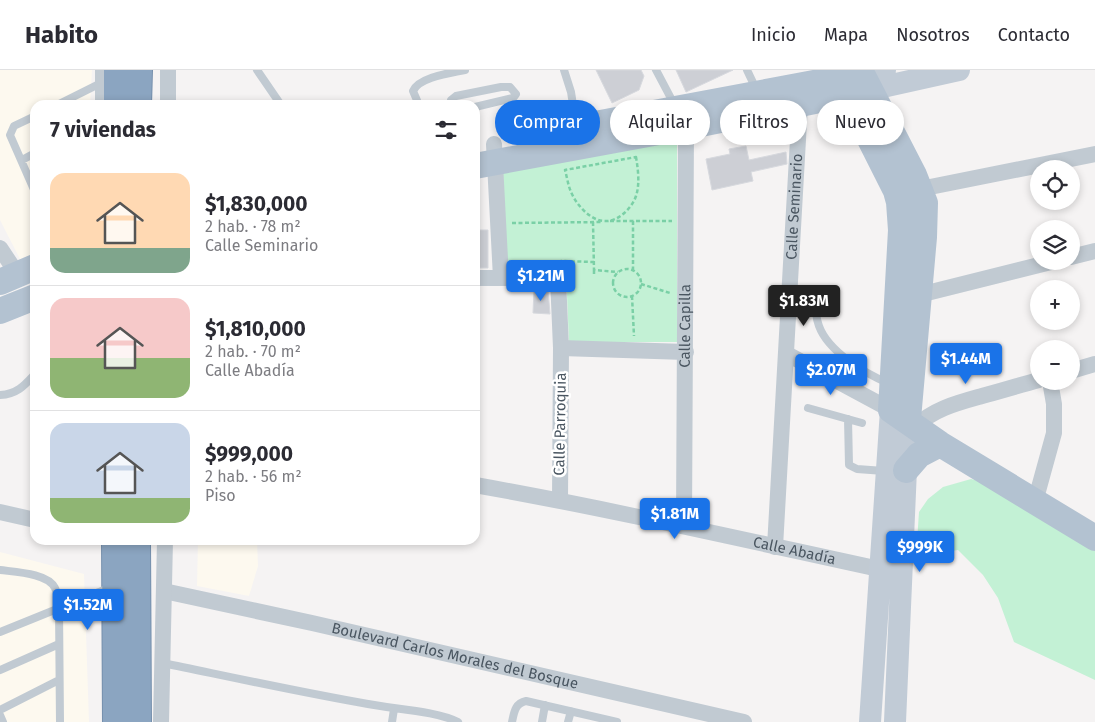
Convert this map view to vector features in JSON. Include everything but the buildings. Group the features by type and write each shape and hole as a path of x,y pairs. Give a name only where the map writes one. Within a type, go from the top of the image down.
{"highway":[{"path":"137,100 138,70"},
{"path":"108,74 116,100"},
{"path":"116,545 117,722"},
{"path":"136,545 137,722"}],"main road":[{"path":"710,109 758,93 857,78"},
{"path":"807,101 857,78"},
{"path":"857,78 920,189 925,203 926,216 919,295 904,420"},
{"path":"857,78 899,202 901,230 892,385 904,420 1095,538"},
{"path":"485,154 534,145"},
{"path":"896,471 919,455 940,444"}],"street":[{"path":"168,70 168,100"},
{"path":"857,78 959,70"},
{"path":"104,100 108,74"},
{"name":"Calle Capilla","path":"682,145 686,221 684,526"},
{"name":"Calle Seminario","path":"775,548 798,145"},
{"path":"485,154 498,223 501,278"},
{"path":"920,189 1095,154"},
{"path":"0,248 18,275"},
{"path":"1080,255 1095,251"},
{"path":"919,295 1030,267"},
{"path":"480,278 558,278"},
{"name":"Calle Parroquia","path":"558,278 561,348 560,500"},
{"path":"561,348 686,352"},
{"path":"787,354 904,420 923,418 950,406 1030,383"},
{"path":"1080,368 1095,364"},
{"path":"1036,502 1054,433 1054,404 1052,390"},
{"path":"870,722 879,569 904,420"},
{"path":"895,722 896,471"},
{"name":"Calle Abadía","path":"480,486 560,500 879,569"},
{"path":"0,512 30,519"},
{"path":"104,545 104,722"},
{"path":"161,722 164,545"},
{"name":"Boulevard Carlos Morales del Bosque","path":"164,590 744,722"}],"lane":[{"path":"257,70 278,100"},
{"path":"416,100 412,91 415,86 425,80 465,70"},
{"path":"564,70 572,100"},
{"path":"656,70 672,100"},
{"path":"747,70 758,93"},
{"path":"65,100 108,74"},
{"path":"451,100 456,96 501,87 510,87 516,94 513,98 480,106"},
{"path":"30,118 14,126 10,131 30,180"},
{"path":"22,160 30,156"},
{"path":"815,295 818,324 826,340 846,359 869,374 892,385"},
{"path":"0,395 16,392 30,379"},
{"path":"808,408 862,422"},
{"path":"848,419 849,465 857,469 896,471"},
{"path":"0,570 30,574 49,581 56,590 59,608 60,722"},
{"path":"0,632 104,590"},
{"path":"0,670 59,644"},
{"path":"162,663 307,693 439,715 458,722"},
{"path":"0,710 59,680"},
{"path":"512,722 519,703 526,701 571,711 595,719 617,722"},
{"path":"542,722 545,705"},
{"path":"392,722 394,709"},
{"path":"568,722 571,711"},
{"path":"0,715 3,722"}],"path":[{"path":"636,157 638,176 636,196 625,213 605,222 590,216 578,204 570,191 566,170 636,157"},
{"path":"633,221 633,271"},
{"path":"498,223 686,221"},
{"path":"593,222 594,275"},
{"path":"558,278 560,261 594,262"},
{"path":"594,270 618,272 627,269 633,271 638,275 641,284 637,292 632,296 625,297 614,289 613,280 618,272"},
{"path":"641,284 686,299"},
{"path":"632,296 635,350"}],"shaded area":[{"path":"0,70 92,70 90,100 30,100 30,256 21,261 0,220"},
{"path":"198,545 257,545 258,566 249,596 197,586"},
{"path":"0,552 84,574 89,722 0,722"}],"green space":[{"path":"655,145 677,145 677,342 569,342 566,272 506,272 503,173"},
{"path":"971,479 979,481 1095,551 1095,680 1014,642 998,598 983,575 958,550 916,556 919,512 928,499 943,487"}]}
